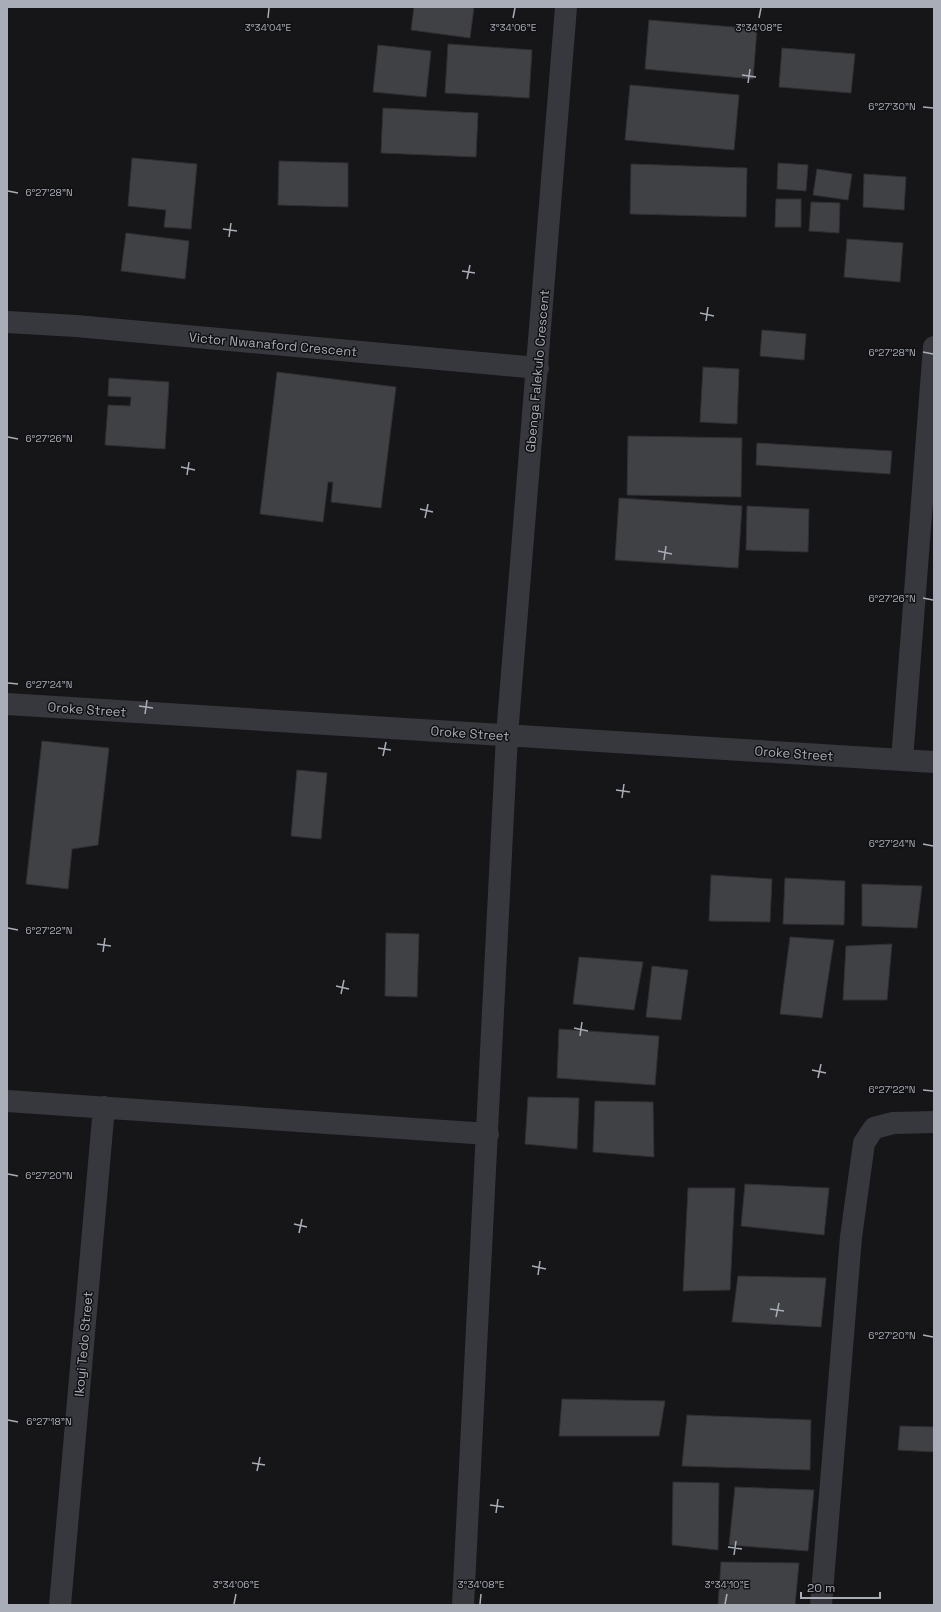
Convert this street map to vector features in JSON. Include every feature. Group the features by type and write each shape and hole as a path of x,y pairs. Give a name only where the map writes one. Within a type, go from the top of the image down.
{"street":[{"name":"Gbenga Falekulo Crescent","path":"463,1605 507,736 538,368 566,7"},
{"name":"Victor Nwanaford Crescent","path":"7,322 76,326 538,368"},
{"path":"902,760 934,347"},
{"name":"Oroke Street","path":"7,704 934,762"},
{"path":"7,1101 488,1134"},
{"name":"Ikoyi Tedo Street","path":"60,1605 104,1107"},
{"path":"821,1605 851,1237 864,1143 874,1128 893,1123 934,1122"}],"building":[{"path":"414,7 474,7 470,38 411,30"},
{"path":"649,20 757,29 753,79 645,69"},
{"path":"448,44 532,50 529,98 445,93"},
{"path":"378,45 431,51 426,97 373,92"},
{"path":"782,48 855,54 851,93 779,87"},
{"path":"630,85 739,95 734,150 625,140"},
{"path":"383,108 478,113 476,157 381,153"},
{"path":"132,158 197,164 191,229 164,227 166,210 128,206"},
{"path":"279,161 348,163 348,207 278,205"},
{"path":"778,163 808,165 806,191 777,189"},
{"path":"631,164 747,168 746,217 630,214"},
{"path":"817,169 852,174 848,200 813,195"},
{"path":"864,174 906,177 904,210 863,207"},
{"path":"776,199 801,199 801,227 775,227"},
{"path":"811,202 840,203 839,233 809,231"},
{"path":"126,233 189,241 185,279 121,271"},
{"path":"847,239 903,243 900,282 844,277"},
{"path":"762,330 806,334 804,360 760,356"},
{"path":"703,367 739,369 737,424 700,422"},
{"path":"277,372 396,387 381,508 331,502 333,482 328,482 323,522 260,514"},
{"path":"109,378 169,382 165,449 105,445 108,405 130,406 131,397 108,396"},
{"path":"628,436 742,438 741,497 627,495"},
{"path":"757,443 892,451 890,474 756,465"},
{"path":"619,498 742,506 738,568 615,560"},
{"path":"747,506 809,509 808,552 746,550"},
{"path":"42,741 109,748 98,845 72,849 68,889 26,884"},
{"path":"297,770 327,773 321,839 291,836"},
{"path":"711,875 772,879 770,922 709,921"},
{"path":"785,878 845,881 844,925 783,924"},
{"path":"862,884 922,886 917,928 862,926"},
{"path":"386,933 419,934 417,997 385,996"},
{"path":"790,937 834,940 822,1018 780,1014"},
{"path":"892,944 887,1000 843,1000 846,946"},
{"path":"579,957 643,962 634,1010 573,1004"},
{"path":"652,966 688,970 681,1020 646,1017"},
{"path":"559,1029 659,1036 655,1085 557,1078"},
{"path":"528,1097 579,1098 577,1149 525,1144"},
{"path":"595,1101 653,1102 654,1157 593,1152"},
{"path":"745,1184 829,1188 824,1235 741,1226"},
{"path":"688,1188 735,1188 730,1290 683,1291"},
{"path":"738,1276 826,1278 821,1327 732,1322"},
{"path":"562,1399 665,1401 659,1436 559,1436"},
{"path":"687,1415 811,1420 810,1470 682,1466"},
{"path":"900,1426 934,1427 934,1452 898,1450"},
{"path":"673,1482 719,1483 718,1550 672,1545"},
{"path":"735,1487 814,1490 808,1551 729,1545"},
{"path":"721,1562 799,1563 795,1605 718,1605"}]}
